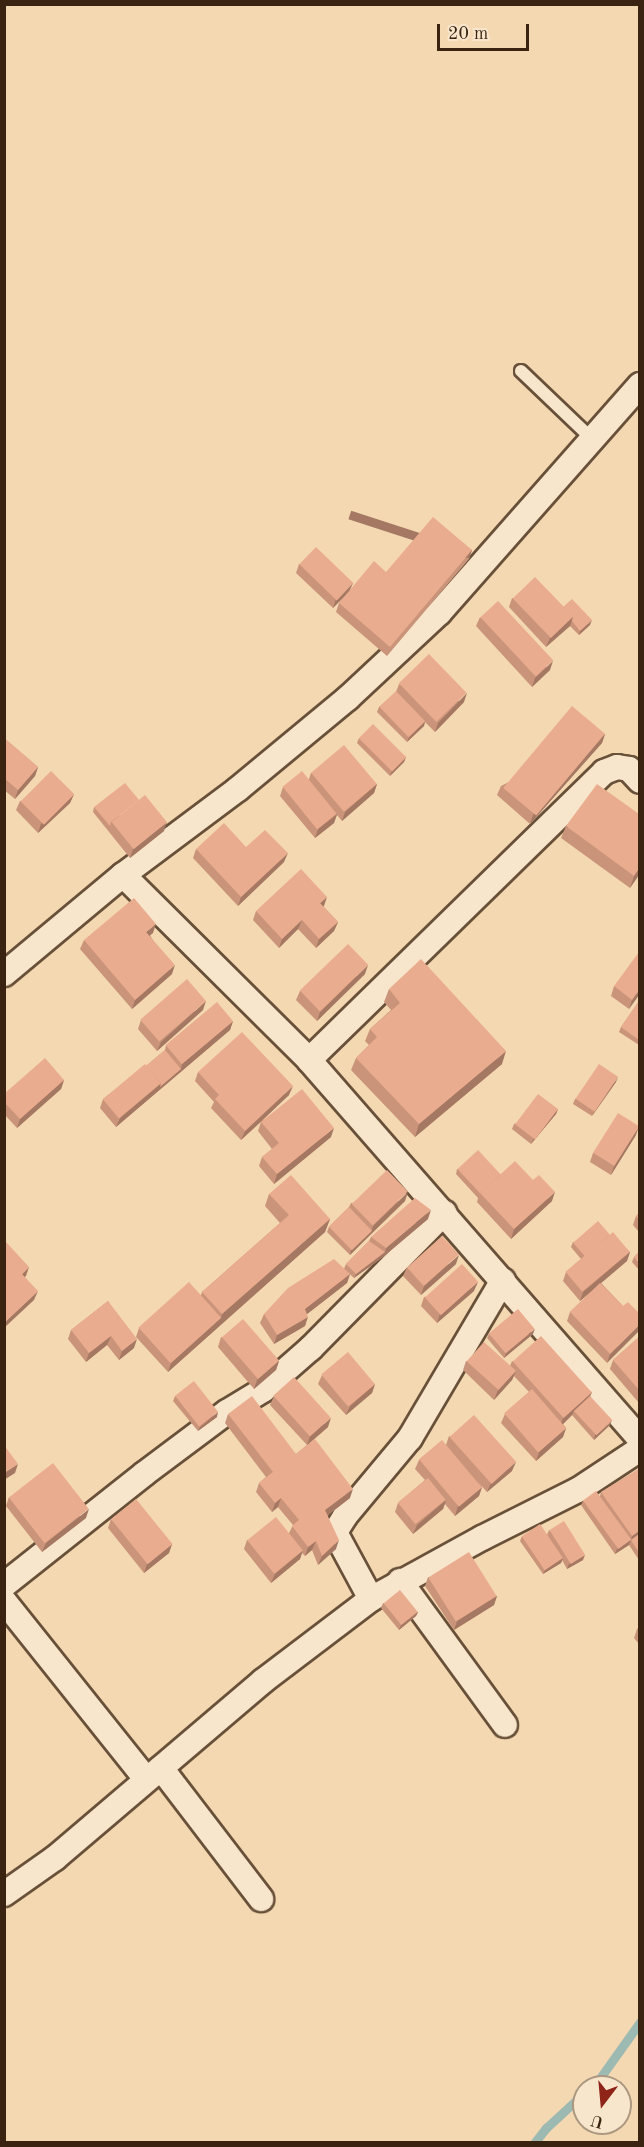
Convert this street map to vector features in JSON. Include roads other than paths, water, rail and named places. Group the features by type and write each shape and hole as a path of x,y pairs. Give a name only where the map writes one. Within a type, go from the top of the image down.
{"street":[{"path":"4,974 123,875 238,789 348,698 439,614 639,385"},
{"path":"309,1060 604,772 617,767 628,769 639,781"},
{"path":"123,875 309,1060 639,1440"},
{"path":"4,1585 28,1569 144,1474 227,1412 263,1389 312,1348 444,1213"},
{"path":"370,1599 337,1536 337,1529 345,1516 410,1438 503,1281"},
{"path":"4,1894 55,1858 263,1681 370,1599 400,1581 578,1490 639,1449"},
{"path":"400,1581 506,1725"},
{"path":"4,1601 261,1899"}],"lane":[{"path":"521,371 591,438"}],"waterway":[{"path":"602,2075 640,2022"},
{"path":"535,2142 546,2128 572,2104"}]}
